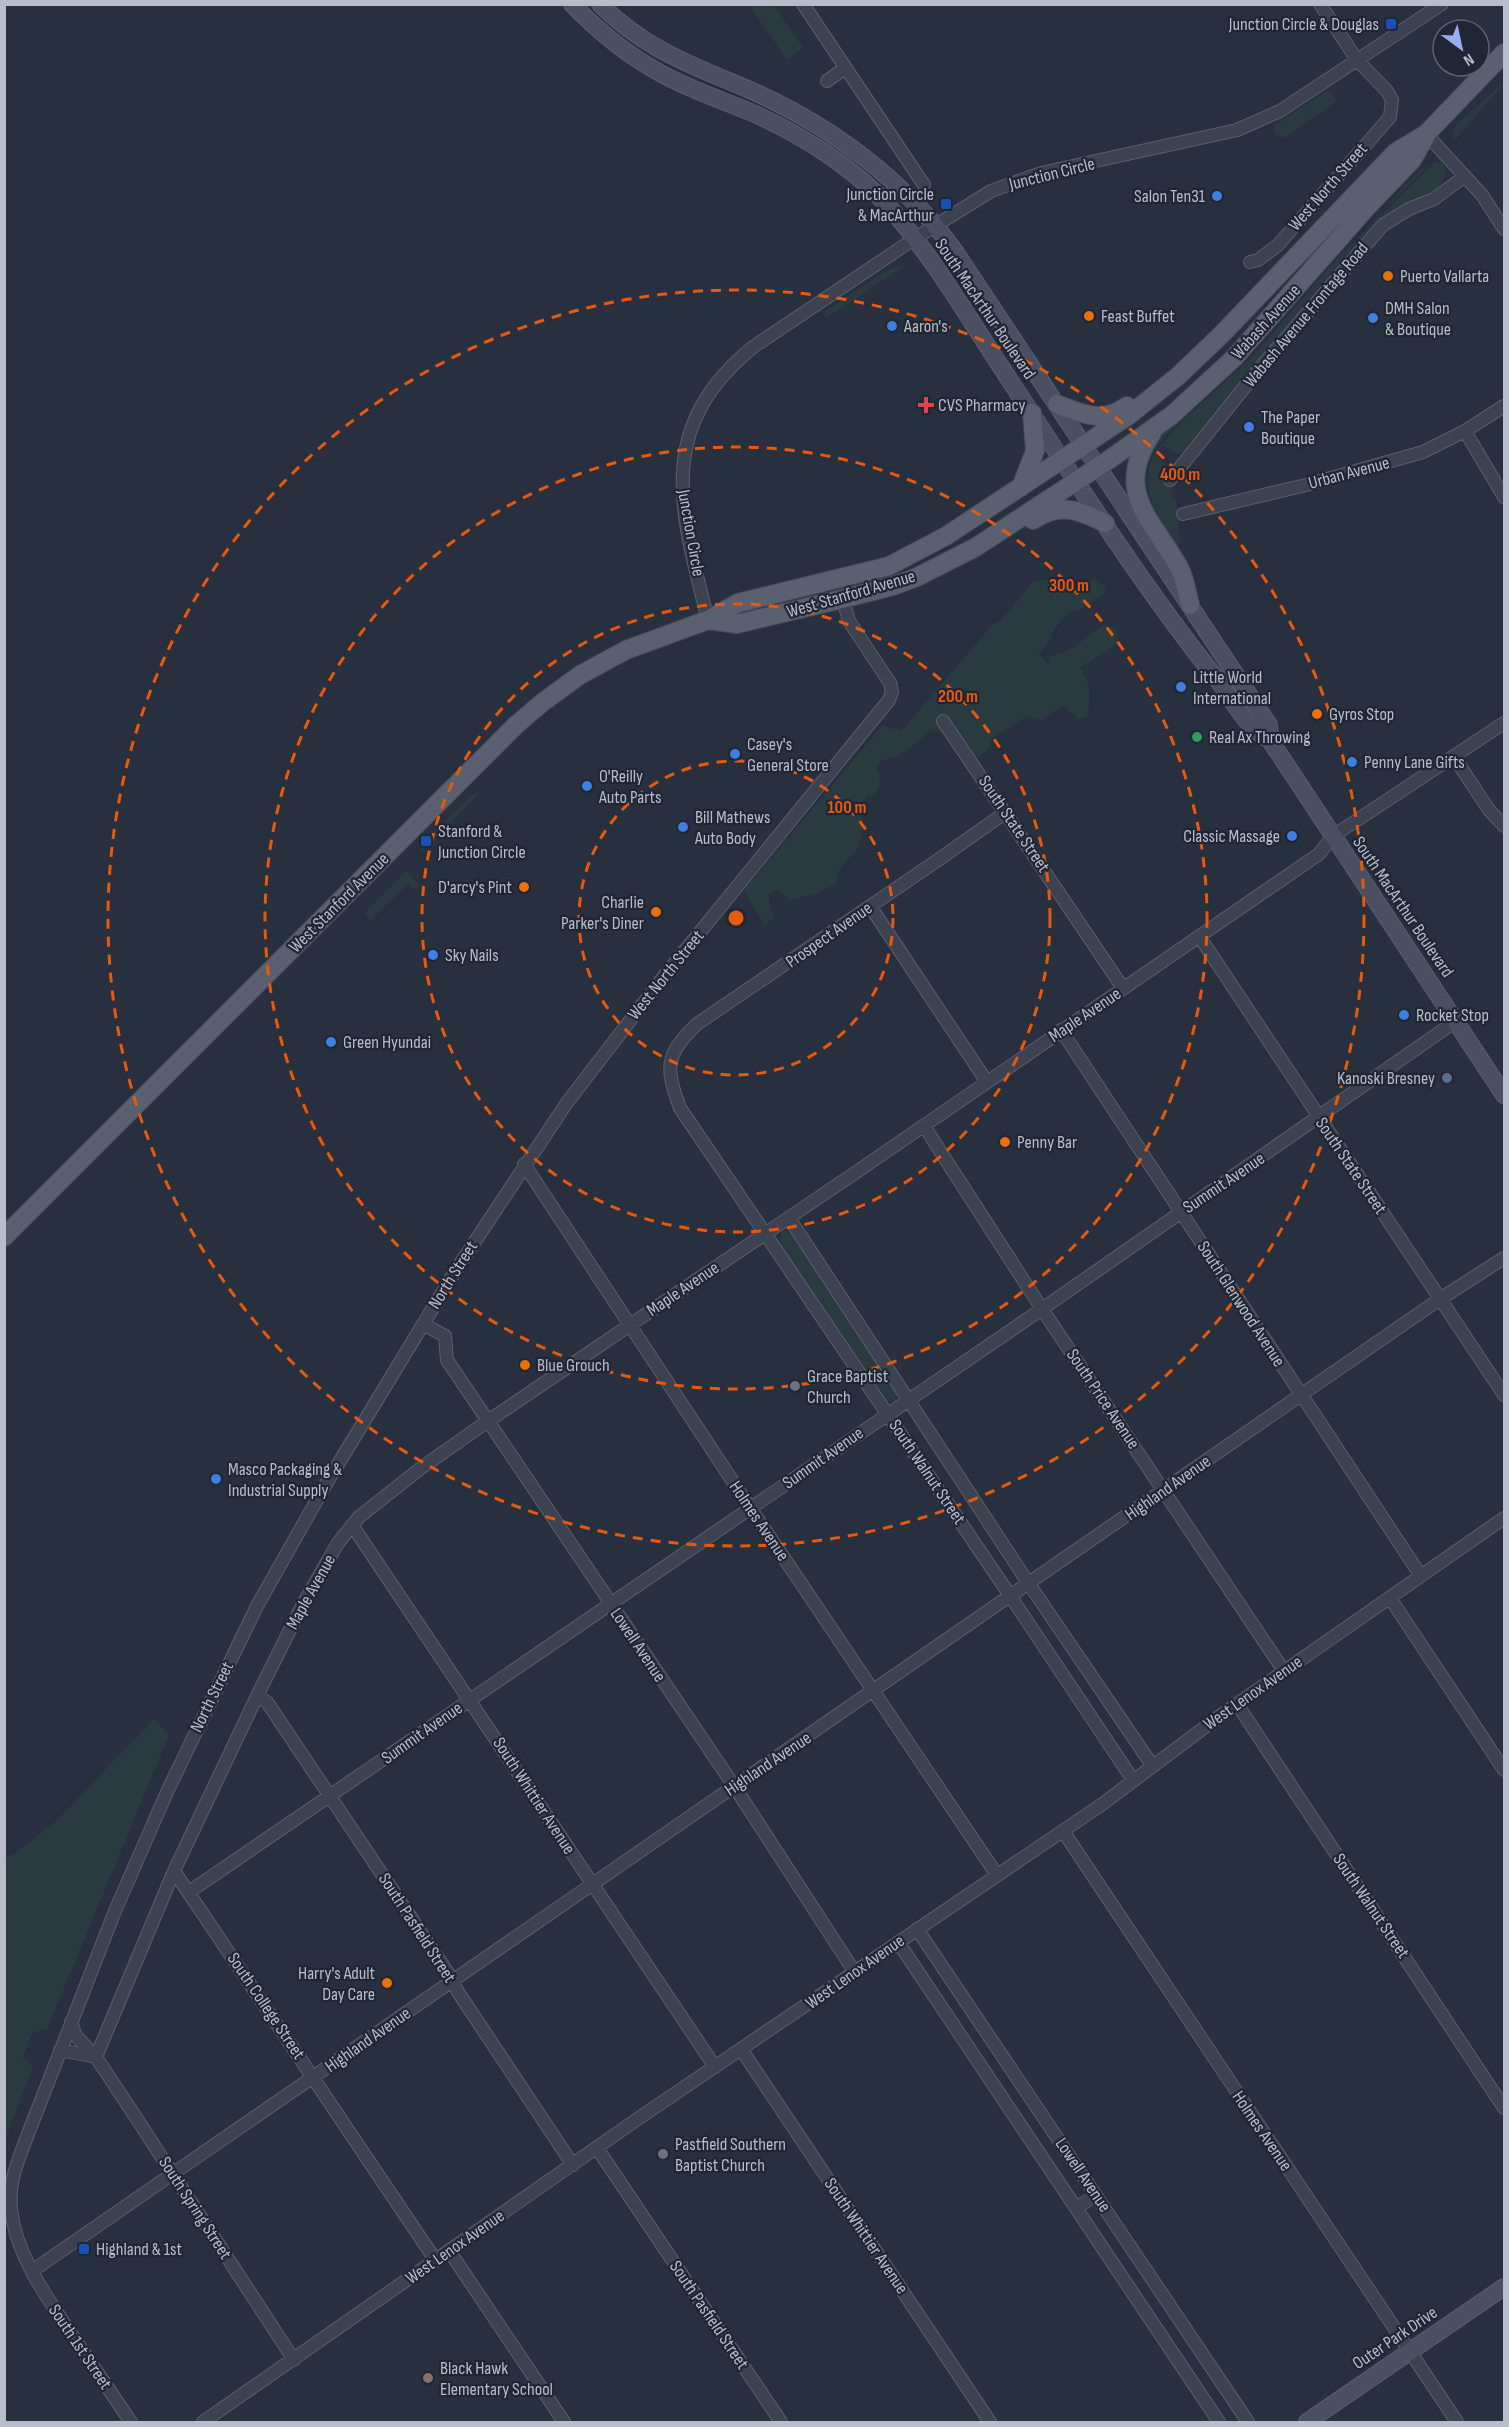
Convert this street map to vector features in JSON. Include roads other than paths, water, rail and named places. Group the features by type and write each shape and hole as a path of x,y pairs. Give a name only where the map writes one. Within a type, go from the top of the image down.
{"main road":[{"name":"South MacArthur Boulevard","path":"572,4 621,49 642,63 684,86 781,127 841,165 887,205 914,239 1176,629 1234,700 1257,734 1270,740"},
{"name":"South MacArthur Boulevard","path":"600,4 633,33 677,59 759,94 833,135 878,169 935,226 956,253 1190,604 1269,725 1270,740 1504,1095"},
{"name":"Wabash Avenue","path":"1063,459 1155,395 1221,334 1396,152 1426,134 1504,53"},
{"name":"Wabash Avenue","path":"1077,481 1168,417 1235,357 1367,207 1412,160 1426,134"},
{"path":"1056,404 1092,417 1113,414 1157,381 1200,342 1221,334"},
{"path":"1021,487 1035,451 1032,413"},
{"path":"1168,417 1153,432 1139,457 1134,478 1136,491 1146,518 1181,571 1190,604"},
{"name":"West Stanford Avenue","path":"4,1237 529,713 580,675 626,650 708,620 738,603 889,566 946,536 1063,459"},
{"name":"West Stanford Avenue","path":"708,620 737,624 893,586 917,577 976,547 1077,481"},
{"path":"976,547 994,546 1043,514 1063,509 1076,511 1106,524"},
{"name":"Outer Park Drive","path":"1307,2422 1504,2287"}],"street":[{"path":"802,4 924,185"},
{"path":"1320,4 1357,60"},
{"name":"Junction Circle","path":"708,620 682,505 683,458 687,439 699,410 712,388 732,364 753,347 981,196 1014,181 1041,173 1237,130 1280,111 1442,4"},
{"name":"West North Street","path":"1250,262 1258,260 1278,245 1390,117 1392,100 1388,91 1357,60"},
{"path":"827,81 845,68"},
{"path":"1426,134 1482,195 1504,229"},
{"name":"Wabash Avenue Frontage Road","path":"1170,480 1260,368 1383,225 1409,209 1434,199 1465,176"},
{"name":"Urban Avenue","path":"1183,514 1306,485 1423,452 1465,431 1504,406"},
{"path":"1465,431 1504,497"},
{"name":"West North Street","path":"524,1164 572,1095 626,1025 889,700 892,692 890,683 854,632 838,580"},
{"name":"South State Street","path":"943,721 1123,988"},
{"name":"Maple Avenue","path":"96,2057 174,1871 257,1696 304,1602 338,1543 352,1525 382,1497 488,1421 924,1126 1319,854 1333,836 1504,723"},
{"path":"1454,757 1489,810 1504,826"},
{"name":"Prospect Avenue","path":"670,1071 674,1049 697,1024 1006,812"},
{"path":"870,906 987,1082"},
{"name":"South State Street","path":"1199,936 1504,1395"},
{"name":"Summit Avenue","path":"189,1892 1042,1308 1456,1021"},
{"name":"South Glenwood Avenue","path":"1061,1030 1421,1576"},
{"name":"South Walnut Street","path":"670,1071 680,1108 1133,1780"},
{"name":"South Price Avenue","path":"924,1126 1042,1308 1284,1671"},
{"name":"North Street","path":"32,2271 14,2227 11,2209 15,2168 71,2022 146,1838 242,1636 326,1484 524,1164"},
{"name":"Holmes Avenue","path":"524,1164 997,1875"},
{"name":"South Walnut Street","path":"789,1218 1029,1584 1152,1765"},
{"name":"Highland Avenue","path":"32,2271 1440,1299 1504,1258"},
{"name":"Lowell Avenue","path":"423,1324 445,1336 447,1360 734,1786 855,1971"},
{"name":"West Lenox Avenue","path":"203,2422 855,1971 997,1875 1065,1835 1152,1765 1504,1518"},
{"name":"South Whittier Avenue","path":"352,1525 715,2067"},
{"path":"1390,1598 1504,1770"},
{"name":"South Pasfield Street","path":"257,1696 267,1702 573,2165"},
{"name":"South Walnut Street","path":"1237,1704 1504,2108"},
{"name":"Holmes Avenue","path":"1065,1835 1457,2422"},
{"name":"South College Street","path":"174,1871 436,2260"},
{"name":"Lowell Avenue","path":"917,1929 1248,2422"},
{"name":"Lowell Avenue","path":"898,1942 1219,2422"},
{"name":"South Spring Street","path":"71,2022 79,2040 96,2057 294,2360"},
{"name":"South Whittier Avenue","path":"741,2049 990,2422"},
{"path":"60,2050 96,2057"},
{"name":"South Pasfield Street","path":"597,2148 781,2422"},
{"path":"1076,2208 1096,2195"},
{"path":"450,2252 564,2422"},
{"name":"South 1st Street","path":"32,2271 131,2422"}],"place":[{"name":"Junction Circle & Douglas","path":"1391,24"},
{"name":"Salon Ten31","path":"1217,196"},
{"name":"Junction Circle & MacArthur","path":"946,204"},
{"name":"Puerto Vallarta","path":"1388,276"},
{"name":"Feast Buffet","path":"1089,316"},
{"name":"DMH Salon & Boutique","path":"1373,318"},
{"name":"Aaron's","path":"892,326"},
{"name":"CVS Pharmacy","path":"926,405"},
{"name":"The Paper Boutique","path":"1249,427"},
{"name":"Little World International","path":"1181,687"},
{"name":"Gyros Stop","path":"1317,714"},
{"name":"Real Ax Throwing","path":"1197,737"},
{"name":"Casey's General Store","path":"735,754"},
{"name":"Penny Lane Gifts","path":"1352,762"},
{"name":"O'Reilly Auto Parts","path":"587,786"},
{"name":"Bill Mathews Auto Body","path":"683,827"},
{"name":"Classic Massage","path":"1292,836"},
{"name":"Stanford & Junction Circle","path":"426,841"},
{"name":"D'arcy's Pint","path":"524,887"},
{"name":"Charlie Parker's Diner","path":"656,912"},
{"name":"Sky Nails","path":"433,955"},
{"name":"Rocket Stop","path":"1404,1015"},
{"name":"Green Hyundai","path":"331,1042"},
{"name":"Kanoski Bresney","path":"1447,1078"},
{"name":"Penny Bar","path":"1005,1142"},
{"name":"Blue Grouch","path":"525,1365"},
{"name":"Grace Baptist Church","path":"795,1386"},
{"name":"Masco Packaging & Industrial Supply","path":"216,1479"},
{"name":"Harry's Adult Day Care","path":"387,1983"},
{"name":"Pastfield Southern Baptist Church","path":"663,2154"},
{"name":"Highland & 1st","path":"84,2249"},
{"name":"Black Hawk Elementary School","path":"428,2378"}]}
